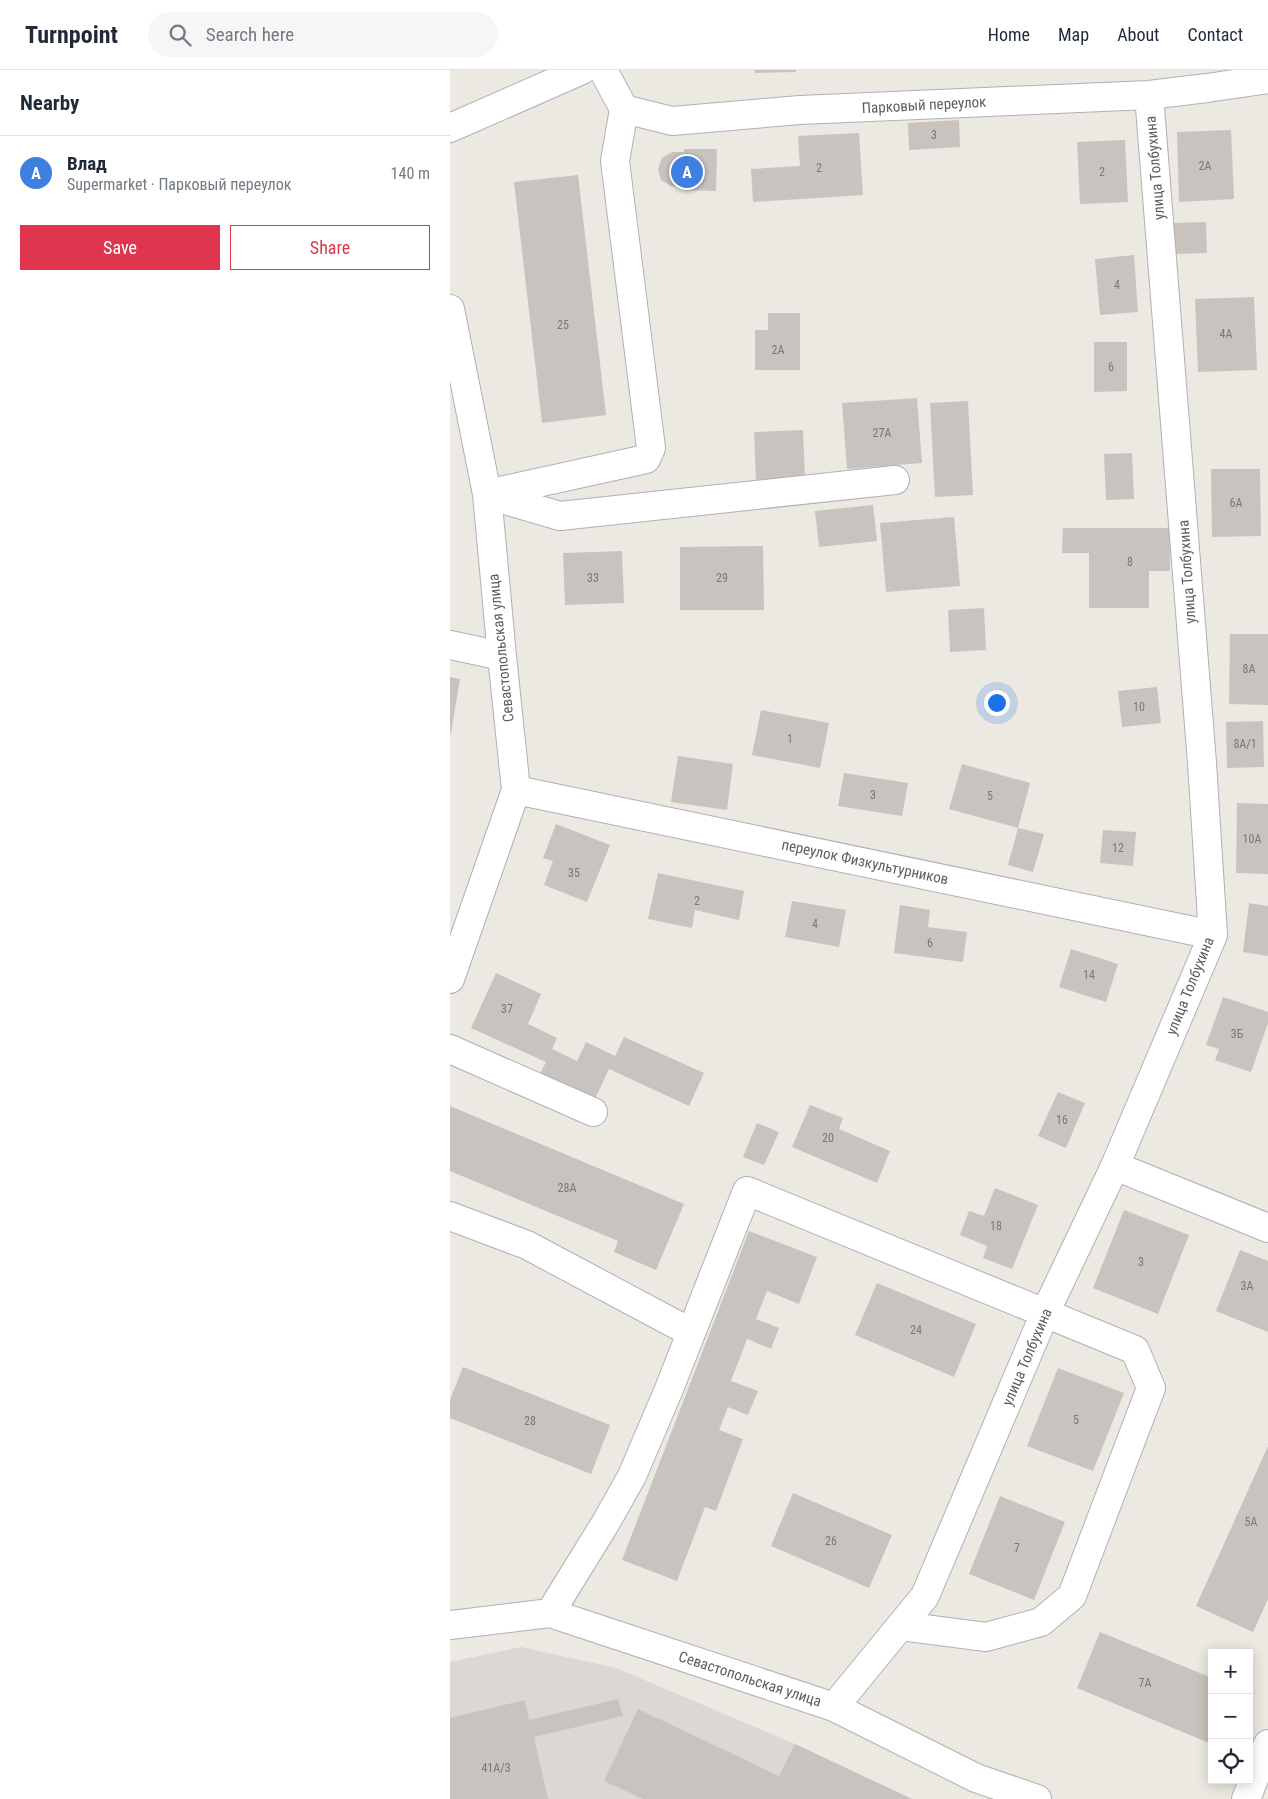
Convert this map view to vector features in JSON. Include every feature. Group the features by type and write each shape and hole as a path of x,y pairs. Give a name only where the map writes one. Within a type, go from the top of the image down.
{"street":[{"path":"450,128 582,70"},
{"path":"487,494 639,460 646,458 651,448 615,161 624,109 603,70"},
{"name":"Парковый переулок","path":"624,109 672,121 800,110 1149,95 1204,79 1268,78"},
{"name":"улица Толбухина","path":"834,1707 925,1596 1045,1314 1115,1166 1213,935 1200,733 1149,95"},
{"name":"Севастопольская улица","path":"450,309 487,494 516,790 450,979"},
{"path":"487,494 560,516 895,480"},
{"path":"450,645 502,656"},
{"name":"переулок Физкультурников","path":"516,790 1213,935"},
{"path":"450,1049 593,1112"},
{"path":"1115,1166 1268,1228"},
{"path":"550,1613 632,1476 669,1389 747,1191 1135,1350 1151,1388 1072,1596 1041,1622 986,1637 901,1626"},
{"path":"450,1216 527,1245 690,1332"},
{"name":"Севастопольская улица","path":"450,1625 550,1613 834,1707 972,1789 1037,1799"},
{"path":"1246,1799 1268,1744"}],"shaded area":[{"path":"521,1647 616,1668 795,1744 912,1799 450,1799 450,1662"}],"building":[{"path":"755,70 796,70 796,72 755,73"},
{"path":"959,120 960,147 909,150 908,123"},
{"path":"1231,130 1234,199 1179,202 1177,132"},
{"path":"859,133 863,195 753,202 751,169 800,166 798,136"},
{"path":"1125,140 1128,202 1080,204 1077,142"},
{"path":"684,149 717,149 716,191 683,190 683,187 671,186 661,180 658,169 662,158 672,152 684,152"},
{"path":"578,175 606,415 542,423 514,182"},
{"path":"1206,222 1207,253 1172,254 1171,223"},
{"path":"1134,255 1138,312 1100,315 1095,259"},
{"path":"1254,297 1257,370 1198,372 1195,299"},
{"path":"768,313 800,313 800,370 755,370 755,330 768,330"},
{"path":"1094,342 1127,342 1127,391 1094,392"},
{"path":"917,398 922,463 847,469 842,403"},
{"path":"968,401 973,495 935,497 930,403"},
{"path":"803,430 805,479 756,482 754,432"},
{"path":"1132,453 1134,499 1106,500 1104,454"},
{"path":"1211,469 1260,469 1261,536 1212,537"},
{"path":"873,505 877,541 819,547 815,511"},
{"path":"954,517 960,586 886,592 880,523"},
{"path":"1063,528 1170,528 1170,571 1149,571 1149,608 1089,608 1089,553 1062,553"},
{"path":"763,546 764,610 680,610 680,547"},
{"path":"622,551 624,603 565,605 563,553"},
{"path":"984,608 986,650 950,652 948,610"},
{"path":"1230,634 1268,634 1268,705 1229,704"},
{"path":"450,677 460,679 451,733 450,733"},
{"path":"1157,687 1161,723 1122,727 1118,691"},
{"path":"761,710 829,723 820,768 752,755"},
{"path":"1263,721 1264,767 1227,768 1226,722"},
{"path":"678,756 733,764 727,810 671,802"},
{"path":"962,764 1030,783 1018,828 949,809"},
{"path":"844,773 908,783 902,816 838,806"},
{"path":"1237,803 1268,804 1268,874 1236,873"},
{"path":"556,824 610,845 587,902 544,885 553,861 543,858"},
{"path":"1018,828 1044,834 1033,872 1008,865"},
{"path":"1103,830 1136,832 1133,866 1100,863"},
{"path":"658,873 744,891 739,920 695,910 692,928 648,919"},
{"path":"792,901 846,910 839,947 785,937"},
{"path":"1249,903 1268,906 1268,956 1243,952"},
{"path":"900,905 930,910 928,927 967,932 963,962 894,953"},
{"path":"1071,949 1118,964 1106,1002 1059,987"},
{"path":"496,973 541,994 528,1024 557,1038 552,1049 577,1061 586,1042 615,1056 624,1037 704,1073 689,1106 609,1069 595,1099 540,1074 546,1062 471,1028"},
{"path":"1223,997 1268,1012 1268,1023 1251,1072 1215,1060 1219,1049 1206,1045"},
{"path":"1058,1092 1085,1103 1066,1148 1038,1136"},
{"path":"810,1105 843,1118 839,1129 890,1151 877,1183 792,1147"},
{"path":"450,1106 684,1204 656,1270 614,1252 618,1241 450,1171"},
{"path":"757,1123 779,1132 764,1165 743,1157"},
{"path":"995,1188 1038,1205 1012,1269 983,1258 987,1246 960,1235 969,1211 984,1216"},
{"path":"1124,1210 1189,1235 1158,1314 1093,1288"},
{"path":"749,1231 817,1257 799,1304 767,1291 756,1319 779,1328 771,1349 747,1339 731,1381 758,1391 748,1415 728,1407 719,1430 743,1439 716,1511 705,1507 677,1581 622,1560"},
{"path":"1240,1250 1268,1261 1268,1332 1216,1311"},
{"path":"877,1283 976,1324 954,1377 855,1335"},
{"path":"463,1367 610,1425 591,1474 450,1418 450,1400"},
{"path":"1058,1368 1124,1393 1093,1471 1027,1446"},
{"path":"1268,1446 1268,1599 1253,1632 1196,1606"},
{"path":"793,1493 892,1535 869,1588 771,1546"},
{"path":"1000,1496 1065,1522 1034,1600 969,1574"},
{"path":"1100,1632 1208,1676 1208,1743 1077,1688"},
{"path":"618,1699 623,1716 534,1737 548,1799 450,1799 450,1718 525,1700 529,1720"},
{"path":"638,1709 779,1776 795,1744 912,1799 643,1799 604,1781"}],"place":[{"name":"Влад","path":"687,172"}]}
